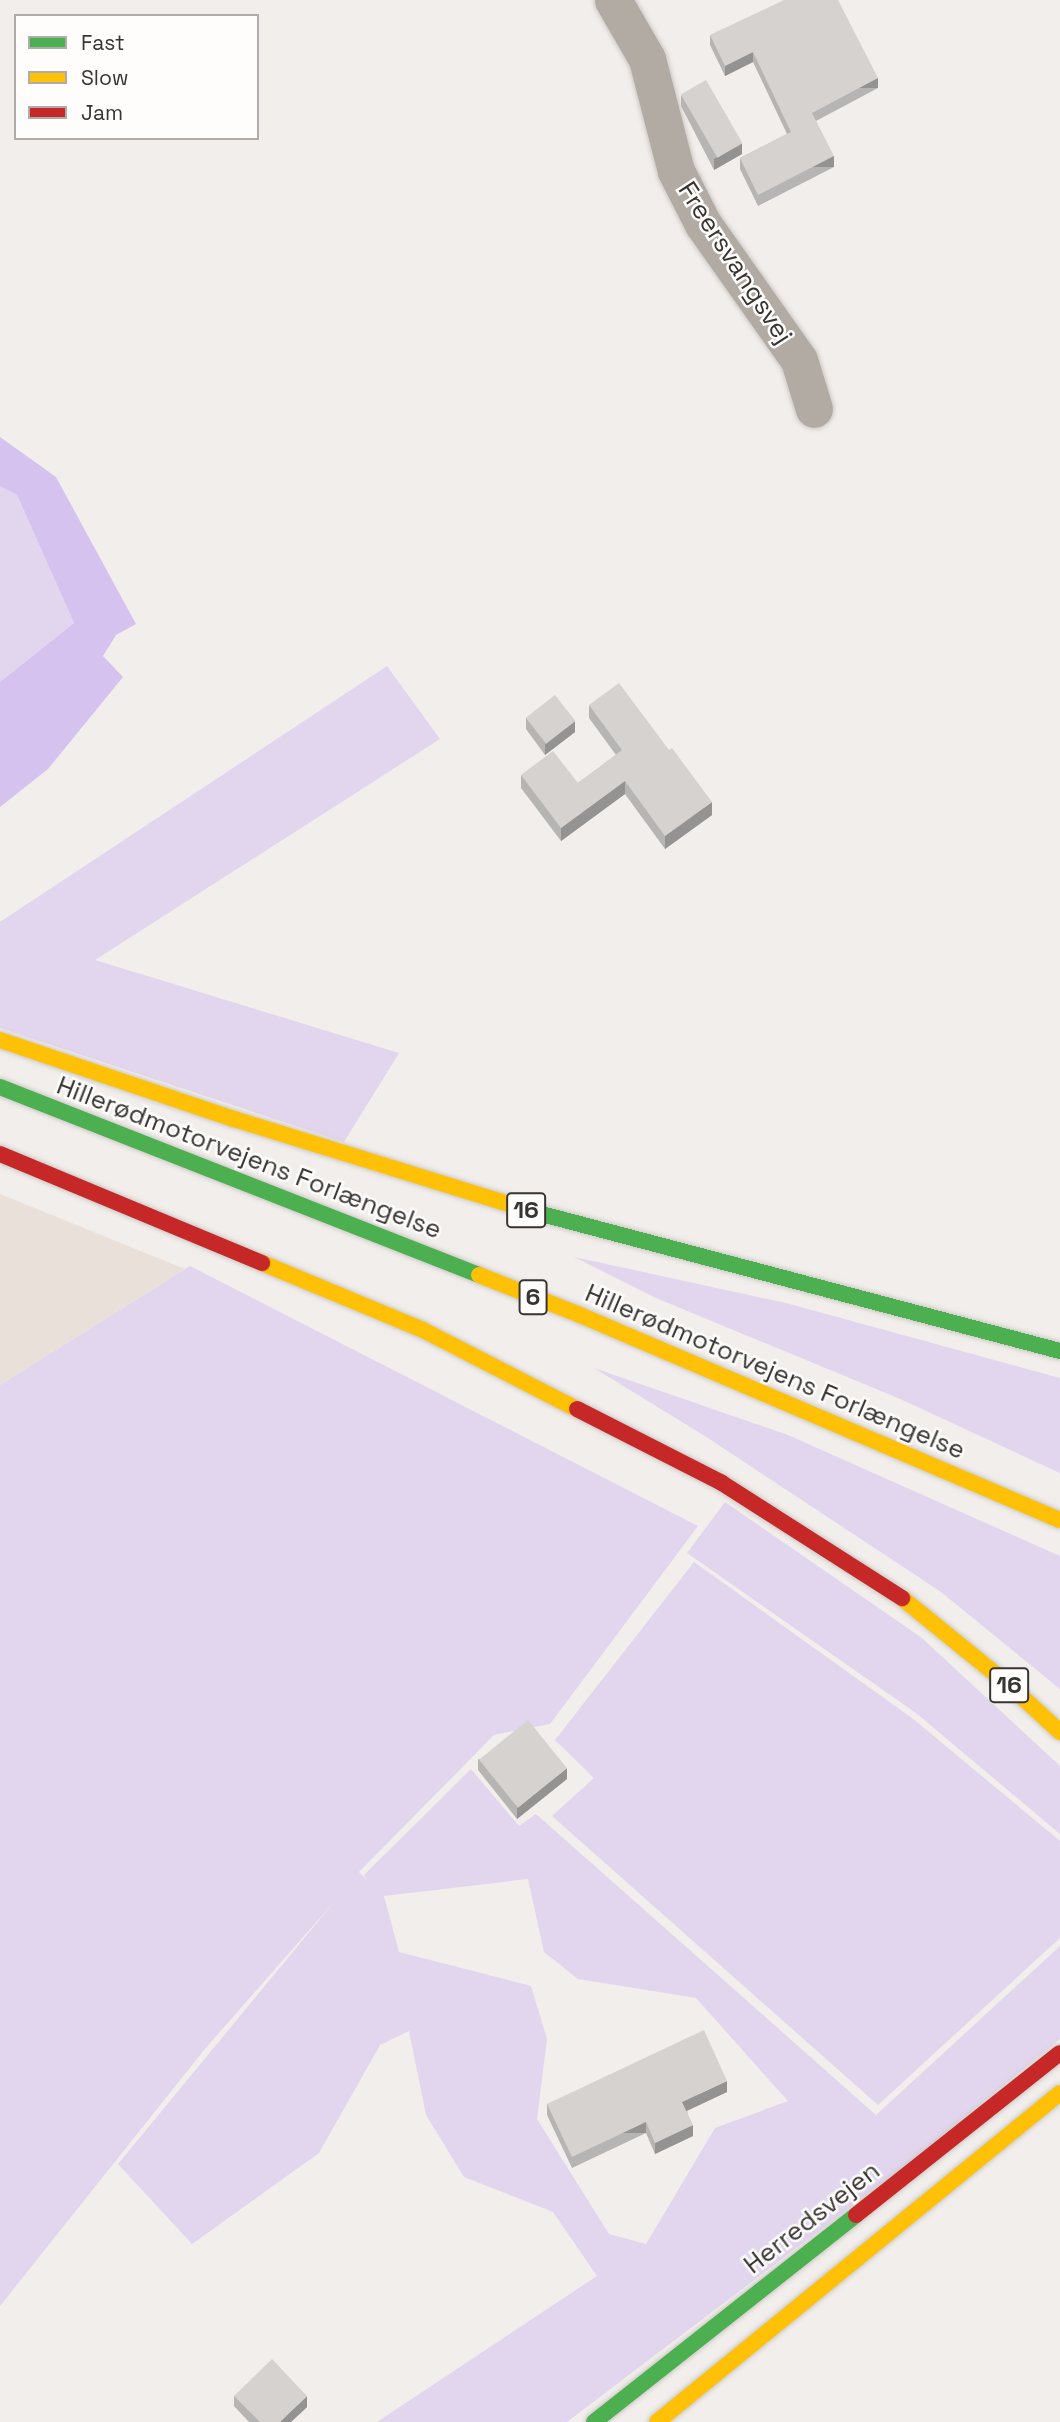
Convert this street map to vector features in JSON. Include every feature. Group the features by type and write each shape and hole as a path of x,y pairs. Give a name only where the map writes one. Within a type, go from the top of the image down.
{"main road":[{"name":"16","path":"0,1040 234,1119 501,1203 1060,1351"},
{"name":"Hillerødmotorvejens Forlængelse","path":"0,1087 580,1315 1060,1520"},
{"name":"16","path":"0,1154 422,1330 722,1483 901,1598 1008,1685 1060,1732"},
{"name":"Herredsvejen","path":"594,2422 1060,2053"},
{"path":"657,2422 1060,2093"}],"street":[{"name":"Freersvangsvej","path":"613,0 647,59 676,172 704,224 799,360 814,409"}],"shaded area":[{"path":"0,437 56,477 136,624 116,635 103,656 123,677 48,769 0,807 0,682 74,623 17,495 0,486"},
{"path":"0,486 17,495 74,623 0,682"},
{"path":"387,666 440,739 95,960 399,1053 344,1142 0,1028 0,922"},
{"path":"0,1194 185,1269 0,1385"},
{"path":"574,1257 786,1303 1060,1378 1060,1473 898,1398 656,1298"},
{"path":"190,1266 698,1526 550,1724 494,1735 359,1872 368,1881 364,1875 471,1769 519,1826 536,1814 876,2115 1060,1946 1060,2039 899,2170 567,2422 377,2422 597,2276 553,2212 464,2177 426,2115 409,2031 380,2045 319,2153 192,2244 118,2164 334,1902 204,2050 0,2306 0,1385","holes":["528,1879 544,1952 578,1979 696,1998 788,2101 715,2128 646,2244 609,2234 537,2119 547,2039 531,1986 399,1952 384,1896"]},
{"path":"594,1368 788,1435 1060,1556 1060,1689 941,1592 708,1438"},
{"path":"725,1502 922,1638 1060,1766 1060,1834 916,1713 687,1553"},
{"path":"694,1562 912,1718 1060,1841 1060,1938 878,2105 552,1816 594,1778 555,1740"}],"building":[{"path":"784,0 838,0 878,78 812,113 834,156 758,195 740,158 791,132 753,52 725,66 710,35"},
{"path":"706,80 743,143 717,158 681,94"},
{"path":"619,683 712,802 665,836 625,781 561,828 521,775 553,751 578,783 622,750 589,705"},
{"path":"555,695 575,721 546,744 526,718"},
{"path":"528,1720 567,1768 518,1808 479,1760"},
{"path":"704,2030 727,2081 682,2102 693,2125 655,2143 646,2122 572,2157 547,2104"},
{"path":"272,2359 307,2396 280,2422 260,2422 234,2396"}],"traffic: fast":[{"path":"0,1087 479,1275"},
{"path":"538,1213 1060,1351"},
{"path":"594,2422 856,2215"}],"traffic: slow":[{"path":"0,1040 234,1119 538,1213"},
{"path":"262,1263 423,1330 577,1409"},
{"path":"479,1275 580,1315 1060,1520"},
{"path":"902,1598 1008,1684 1060,1732"},
{"path":"657,2422 1060,2093"}],"traffic: jam":[{"path":"0,1154 262,1263"},
{"path":"577,1409 722,1483 902,1598"},
{"path":"856,2215 1060,2053"}]}
